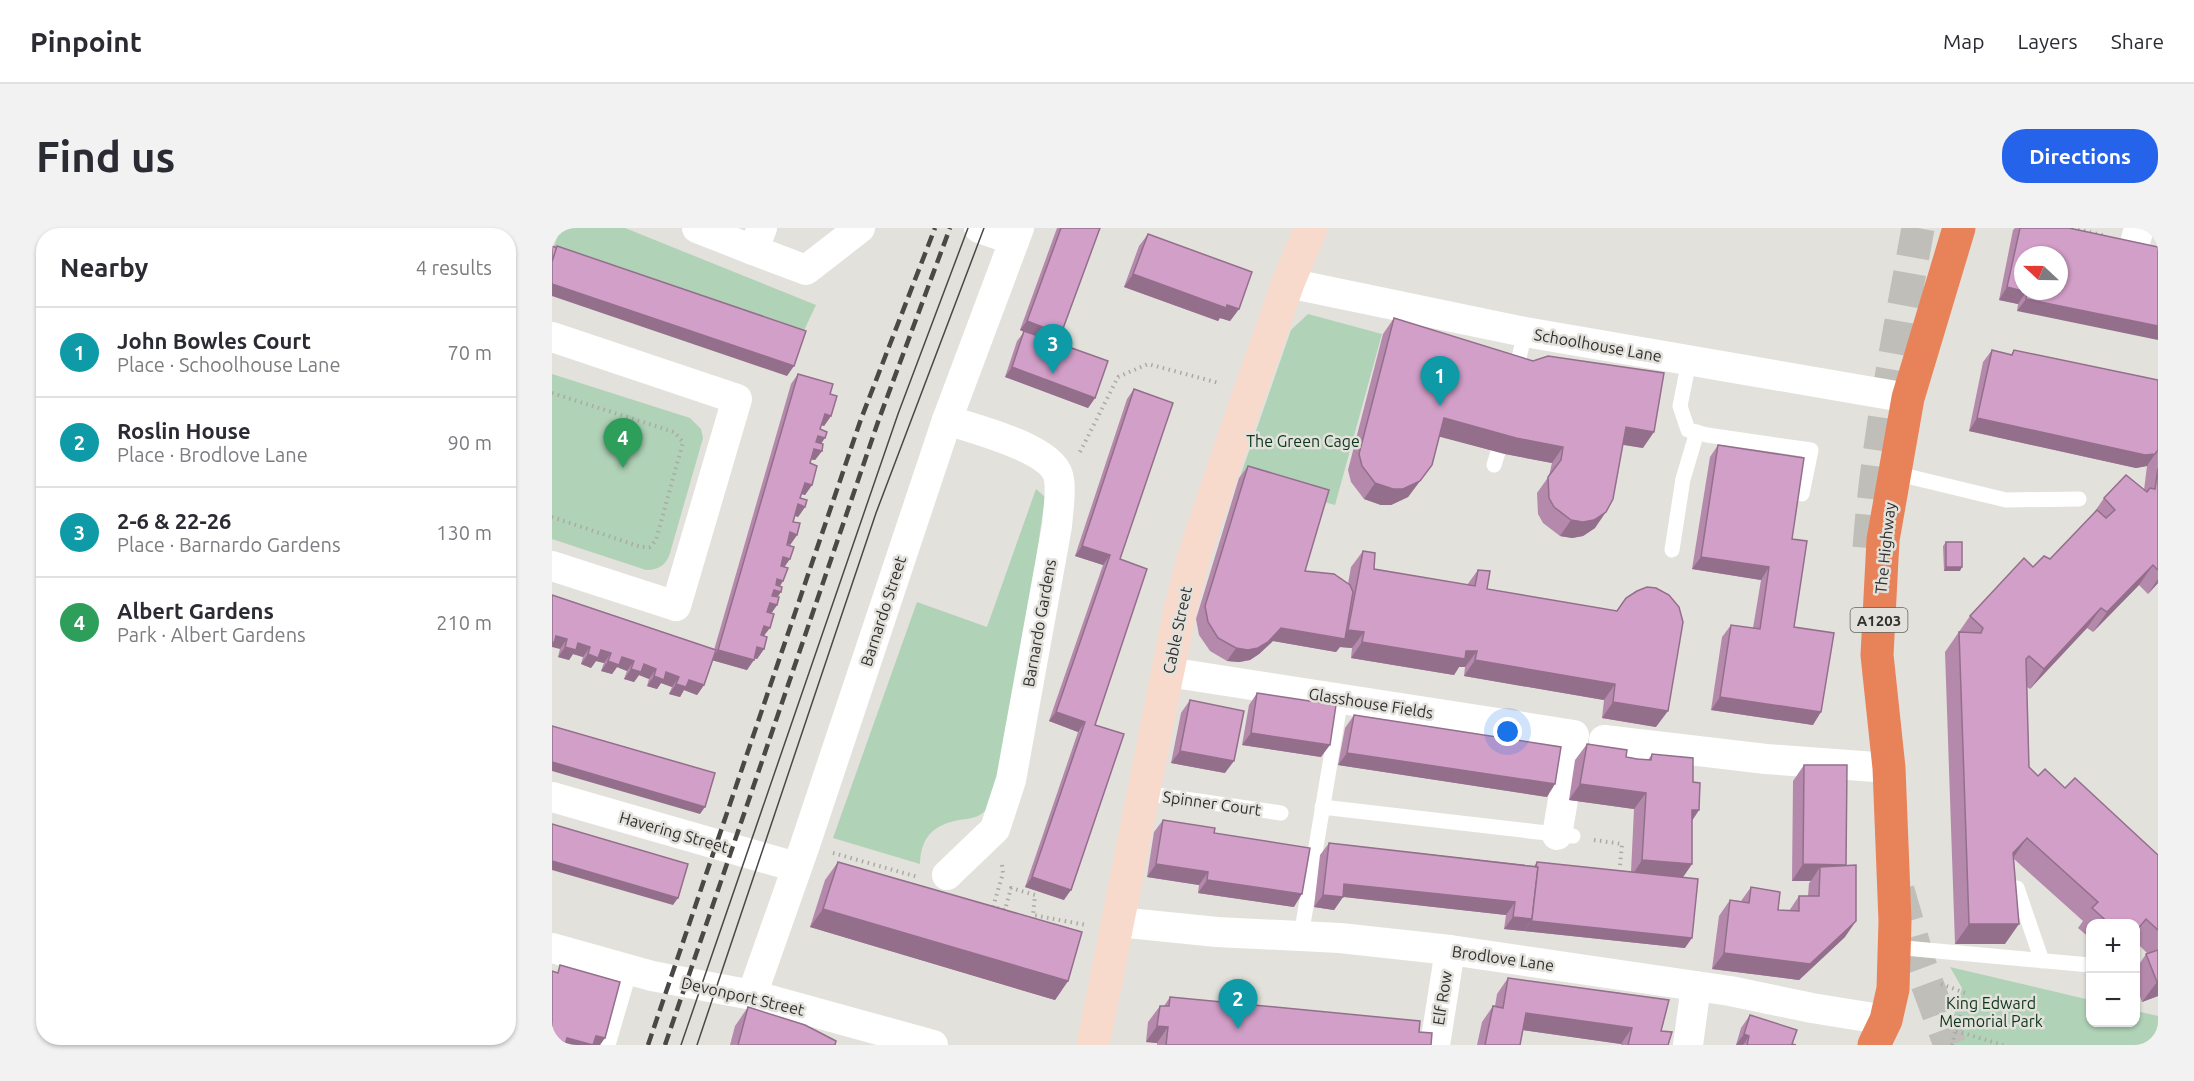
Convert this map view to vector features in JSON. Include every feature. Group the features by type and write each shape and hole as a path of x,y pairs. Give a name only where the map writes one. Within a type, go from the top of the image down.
{"highway":[{"name":"The Highway","path":"1882,1037 1893,989 1894,947 1894,863 1889,768 1877,655 1883,540 1908,398 1959,228"}],"main road":[{"name":"Cable Street","path":"1093,1045 1104,923 1143,793 1193,559 1288,283 1311,228"}],"street":[{"path":"697,228 758,239 806,270 860,228"},
{"path":"979,228 1016,234"},
{"name":"Barnardo Street","path":"752,995 947,420 1016,234"},
{"name":"Schoolhouse Lane","path":"1288,283 1525,332 1908,398"},
{"path":"552,337 737,399 676,606 552,566"},
{"path":"947,420 1033,450 1047,459 1058,474"},
{"name":"Barnardo Gardens","path":"947,875 995,829 1011,780 1052,556 1059,498 1058,474"},
{"name":"Glasshouse Fields","path":"1168,672 1574,735 1565,835"},
{"path":"1604,740 1766,759 1889,768"},
{"name":"Havering Street","path":"552,797 801,856"},
{"name":"Brodlove Lane","path":"1104,923 1217,932 1340,938 1450,950 1696,986 1882,1037"},
{"name":"Devonport Street","path":"552,948 630,970 752,995 933,1045"},
{"name":"Elf Row","path":"1435,1045 1450,950"},
{"path":"1688,1045 1696,986"}],"lane":[{"path":"1515,376 1525,332"},
{"path":"1689,361 1680,406 1688,430 1811,450 1802,494"},
{"path":"1672,550 1683,479 1696,432"},
{"path":"1894,473 2006,500 2079,499"},
{"path":"1301,936 1341,698"},
{"name":"Spinner Court","path":"1143,793 1281,813"},
{"path":"1322,807 1565,835"},
{"path":"2017,888 2042,961"},
{"path":"1894,947 2086,965"},
{"path":"608,1045 630,970"}],"path":[{"path":"1058,474 1081,451 1119,377 1148,364 1227,385"},
{"path":"552,393 674,432 683,442 656,540 650,547 641,547 552,517"},
{"path":"995,829 1003,873 993,907 1005,910 1011,888 1035,895 1033,915 1104,923"},
{"path":"1565,835 1622,844 1620,866"},
{"path":"801,856 930,880 947,875"},
{"path":"1941,984 1965,993 1952,1045"},
{"path":"1956,1031 2003,1045"}],"green space":[{"path":"561,228 625,228 816,305 799,341 552,251"},
{"name":"The Green Cage","path":"1308,314 1382,334 1335,505 1240,477 1291,330"},
{"path":"552,374 690,418 701,429 703,438 670,553 664,564 658,568 646,570 552,539"},
{"path":"1036,489 1045,497 1004,779 994,800 988,808 973,818 950,822 935,829 923,846 920,864 833,838 917,602 987,627"},
{"name":"King Edward Memorial Park","path":"1950,967 2086,999 2086,1027 2140,1027 2140,1012 2158,1016 2158,1045 1945,1045 1962,988"}],"building":[{"path":"1061,228 1100,228 1061,334 1027,321"},
{"path":"2020,228 2069,228 2158,247 2158,326 2031,300 2068,300 2068,246 2016,246"},
{"path":"1148,234 1252,272 1239,309 1227,305 1226,308 1133,274"},
{"path":"552,246 557,248 552,262"},
{"path":"557,246 806,331 794,366 552,284 552,262"},
{"path":"2014,255 2014,289 2007,287"},
{"path":"1394,318 1533,361 1548,356 1664,373 1654,432 1626,427 1613,499 1606,512 1594,520 1583,522 1571,520 1554,507 1549,498 1548,477 1561,460 1563,447 1516,438 1444,418 1432,465 1420,481 1403,489 1393,489 1375,483 1362,466 1359,454"},
{"path":"1024,331 1108,361 1095,398 1012,367"},
{"path":"1992,350 2012,355 2014,350 2158,380 2158,450 2155,454 2145,455 1977,418"},
{"path":"798,374 833,384 830,394 837,396 831,416 825,414 820,429 827,432 825,438 818,436 816,442 823,444 822,451 814,449 810,463 817,466 812,485 805,483 800,498 807,500 805,507 798,504 793,522 800,523 797,535 790,532 787,545 794,547 790,559 783,557 781,566 788,568 783,581 777,579 776,585 782,587 781,592 774,590 772,596 779,597 777,605 770,603 767,612 774,614 770,628 764,626 761,635 767,637 764,649 757,647 754,660 718,650"},
{"path":"1134,389 1173,403 1120,559 1147,569 1095,725 1124,734 1071,890 1032,877 1085,722 1056,712 1110,555 1082,546"},
{"path":"1718,445 1804,458 1792,539 1807,541 1794,627 1834,633 1821,712 1720,697 1731,625 1760,629 1769,567 1701,557"},
{"path":"1248,466 1329,490 1305,571 1334,574 1350,585 1353,592 1345,639 1281,628 1268,642 1258,648 1248,650 1236,648 1218,638 1208,622 1205,606"},
{"path":"2158,468 2158,570 2153,565 2107,612 2101,608 2044,669 2029,656 2026,659 2029,767 2038,776 2045,769 2065,788 2075,778 2158,855 2158,930 2146,919 2140,926 2140,919 2104,919 2092,908 2098,902 2027,838 2013,853 2019,924 1969,924 1959,632 1981,633 1983,628 1970,616 2024,558 2033,567 2044,556 2050,559 2097,510 2106,518 2115,510 2104,498 2126,475 2147,492 2150,488 2155,489"},
{"path":"1946,542 1962,542 1962,567 1946,567"},
{"path":"1363,551 1375,553 1374,569 1475,586 1478,570 1490,571 1487,589 1617,611 1626,598 1637,591 1647,587 1656,588 1669,595 1679,607 1683,622 1668,711 1613,702 1615,684 1475,660 1477,651 1466,651 1465,659 1362,642 1364,632 1348,630"},
{"path":"552,595 716,650 704,685 689,680 686,687 676,684 679,677 666,672 664,680 654,676 656,669 644,664 641,672 631,669 634,661 622,657 619,665 608,661 611,653 601,650 598,658 588,654 590,647 578,643 576,650 565,647 567,639 556,636 554,643 552,642"},
{"path":"1257,693 1336,705 1330,745 1251,733"},
{"path":"1190,700 1244,711 1234,761 1180,751"},
{"path":"1354,715 1561,747 1555,784 1347,753"},
{"path":"552,726 715,773 705,807 552,762"},
{"path":"1587,744 1627,750 1626,757 1637,759 1651,760 1652,754 1693,758 1693,782 1700,783 1699,810 1692,810 1692,864 1642,860 1646,793 1580,784"},
{"path":"1804,765 1847,765 1846,865 1803,864"},
{"path":"1163,820 1215,828 1214,833 1310,848 1302,894 1207,880 1208,872 1156,864"},
{"path":"552,824 688,864 678,898 552,861"},
{"path":"1329,843 1538,867 1532,919 1513,917 1515,902 1344,884 1343,897 1323,895"},
{"path":"838,862 1082,932 1068,981 823,909"},
{"path":"1537,862 1698,879 1692,938 1531,921"},
{"path":"1856,865 1856,921 1810,964 1724,953 1730,900 1749,903 1751,887 1780,892 1778,910 1799,911 1799,896 1819,896 1820,867"},
{"path":"2158,950 2158,981 2157,982 2146,954"},
{"path":"560,965 620,982 605,1038 596,1036 593,1045 567,1038 565,1045 552,1042 552,971 558,973"},
{"path":"1508,978 1669,1000 1661,1031 1672,1032 1668,1045 1628,1045 1632,1028 1526,1013 1520,1045 1485,1045 1493,1006 1503,1008"},
{"path":"1170,997 1420,1021 1419,1032 1432,1033 1431,1045 1166,1045 1168,1027 1157,1026 1160,1006 1169,1006"},
{"path":"748,1007 805,1025 836,1041 835,1045 738,1045"},
{"path":"1750,1015 1797,1030 1792,1044 1796,1045 1747,1045 1749,1036 1744,1034"}],"tunnel":[{"path":"1869,548 1883,427 1918,228"},
{"path":"1898,890 1919,962 1950,1045"}],"tram line":[{"path":"681,1045 898,414 968,228"},
{"path":"697,1045 876,513 984,228"}],"railway":[{"path":"648,1045 861,419 935,228"},
{"path":"665,1045 879,419 950,228"}],"place":[{"name":"2-6 & 22-26","path":"1053,374"},
{"name":"John Bowles Court","path":"1440,406"},
{"name":"Albert Gardens","path":"623,468"},
{"name":"Roslin House","path":"1238,1029"}]}
